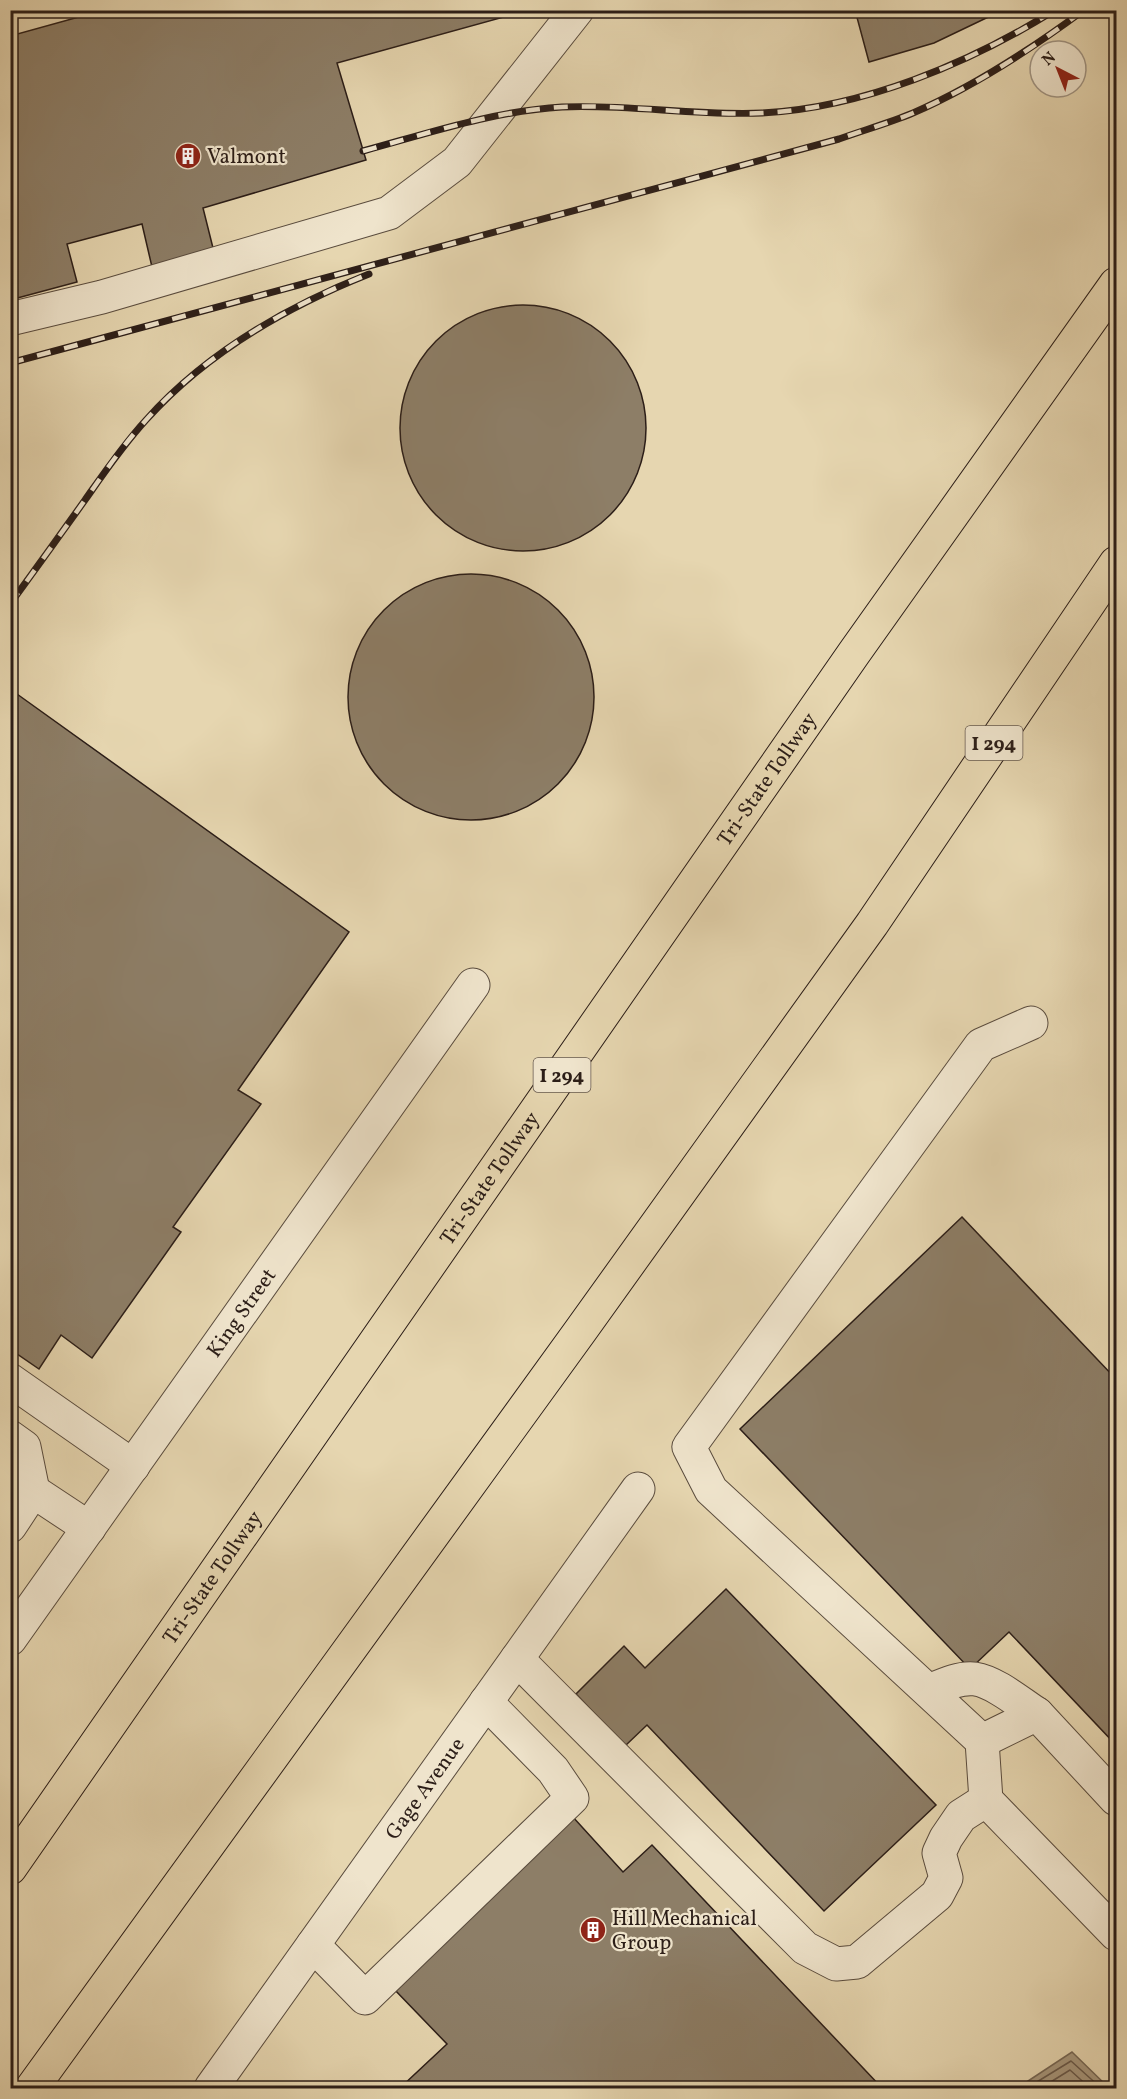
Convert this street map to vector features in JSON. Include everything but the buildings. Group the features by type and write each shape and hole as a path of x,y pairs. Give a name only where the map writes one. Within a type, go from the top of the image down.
{"highway":[{"name":"Tri-State Tollway","path":"10,1868 854,653 1116,284"},
{"name":"I 294","path":"32,2088 595,1311 872,924 1116,563"}],"street":[{"path":"10,319 102,297 389,213 457,162 577,10"},
{"name":"King Street","path":"10,1640 473,985"},
{"path":"1031,1023 981,1045 689,1447 711,1490 982,1741 986,1800 1116,1934"},
{"path":"10,1380 133,1466"},
{"path":"10,1437 24,1447 33,1491 10,1526"},
{"name":"Gage Avenue","path":"211,2088 638,1489"},
{"path":"33,1491 89,1528"},
{"path":"517,1659 805,1948 836,1964 857,1962 937,1895 946,1878 939,1853 946,1838 961,1816 986,1800"},
{"path":"929,1690 952,1682 975,1679 997,1688 1037,1714 1116,1799"},
{"path":"313,1945 365,1998 572,1798 554,1770 486,1702"},
{"path":"982,1741 1037,1714"}],"water":[{"path":"1072,2052 1109,2088 1017,2088 1022,2085"}],"railway":[{"path":"363,151 462,124 537,109 587,107 762,113 838,102 914,80 952,65 988,48 1055,10"},
{"path":"10,363 839,139 913,113 958,91 1023,53 1084,10"},
{"path":"10,604 122,449 169,396 221,353 249,334 308,301 369,274"}],"place":[{"name":"Valmont","path":"188,156"},
{"name":"Hill Mechanical Group","path":"593,1930"}]}
